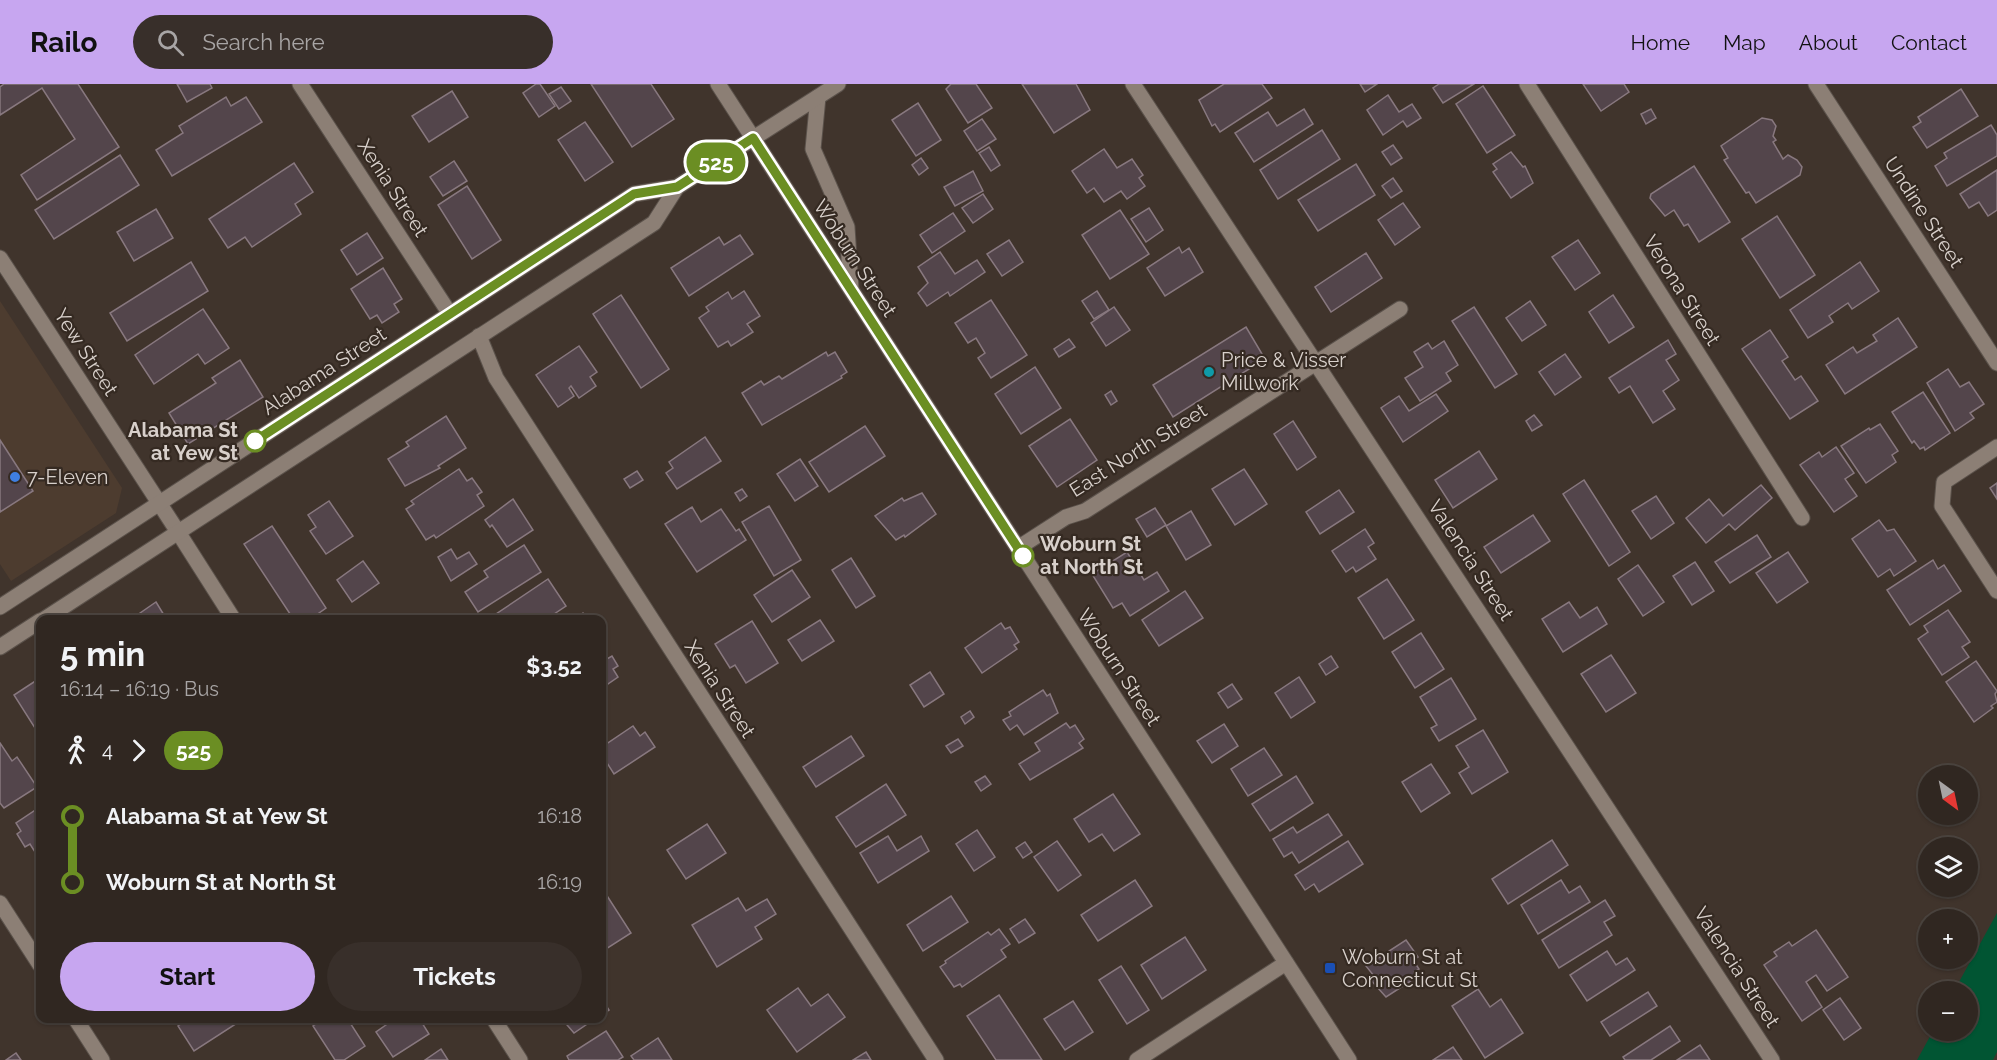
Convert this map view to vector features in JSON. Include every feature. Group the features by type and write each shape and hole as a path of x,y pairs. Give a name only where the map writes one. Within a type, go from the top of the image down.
{"street":[{"name":"Xenia Street","path":"300,84 450,314"},
{"name":"Woburn Street","path":"718,84 1349,1060"},
{"name":"Alabama Street","path":"0,607 634,194 677,187 838,84"},
{"name":"Valencia Street","path":"1134,84 1772,1060"},
{"name":"Verona Street","path":"1527,84 1802,518"},
{"name":"Undine Street","path":"1816,84 1997,363"},
{"path":"818,97 813,149 847,227 852,292"},
{"name":"Alabama Street","path":"49,615 654,223 677,187"},
{"name":"Yew Street","path":"0,258 231,615"},
{"name":"East North Street","path":"1018,548 1066,517 1084,511 1400,309"},
{"name":"Xenia Street","path":"479,336 496,378 936,1060"},
{"path":"1997,447 1944,482 1941,506 1997,591"},
{"name":"Alabama Street","path":"0,647 36,623"},
{"path":"0,903 36,959"},
{"path":"1137,1060 1286,963"},
{"path":"78,1023 102,1060"},
{"path":"496,1023 520,1060"}],"shaded area":[{"path":"0,301 122,488 116,513 11,581 0,564"}],"green space":[{"path":"1997,913 1997,1052 1993,1060 1917,1060 1927,1041 1978,1041 1978,981 1960,981 1966,969 1978,969 1978,947"}],"building":[{"path":"4,84 78,84 119,147 37,200 21,175 75,139 42,88 0,115 0,87"},
{"path":"177,84 210,84 212,88 187,102"},
{"path":"536,84 540,84 555,106 539,117 523,93"},
{"path":"591,84 651,84 674,119 632,147"},
{"path":"951,84 976,84 992,108 968,123 946,89"},
{"path":"1022,84 1076,84 1090,110 1054,133"},
{"path":"1224,84 1262,84 1272,98 1220,132 1215,124 1212,126 1199,100"},
{"path":"1360,84 1377,84 1365,92"},
{"path":"1439,84 1474,84 1443,103 1433,88"},
{"path":"1583,84 1624,84 1629,92 1601,111"},
{"path":"1483,86 1515,135 1487,153 1456,104"},
{"path":"561,87 571,101 559,109 549,94"},
{"path":"1961,89 1978,116 1927,148 1913,127 1921,122 1918,117"},
{"path":"452,91 468,117 429,142 412,116"},
{"path":"1388,95 1399,112 1412,104 1421,118 1407,127 1403,121 1383,135 1367,110"},
{"path":"226,97 231,106 246,97 262,122 172,176 156,150 183,133 179,126"},
{"path":"918,103 941,140 916,156 892,120"},
{"path":"1304,109 1313,124 1254,162 1235,133 1268,112 1277,126"},
{"path":"1651,109 1656,118 1646,124 1641,114"},
{"path":"1762,118 1772,120 1776,126 1773,136 1776,140 1773,142 1783,159 1788,155 1797,160 1802,167 1800,175 1756,203 1749,192 1746,193 1724,160 1728,158 1721,146"},
{"path":"982,119 996,139 977,151 964,131"},
{"path":"585,122 613,162 585,181 558,140"},
{"path":"1991,125 1997,135 1997,156 1947,186 1935,166 1947,158 1944,153"},
{"path":"1322,130 1340,159 1278,199 1260,170"},
{"path":"1393,145 1402,158 1391,165 1382,152"},
{"path":"989,147 1000,165 991,171 979,153"},
{"path":"1104,149 1117,168 1132,159 1143,175 1139,178 1145,186 1127,199 1121,191 1104,202 1094,188 1087,193 1072,171"},
{"path":"1511,152 1523,167 1525,166 1533,183 1511,198 1493,172 1497,169 1493,164"},
{"path":"120,155 139,185 54,239 35,210"},
{"path":"921,158 928,168 919,175 912,165"},
{"path":"454,161 467,181 443,196 430,177"},
{"path":"294,163 313,192 295,204 301,214 252,247 245,237 228,248 209,219"},
{"path":"1356,164 1375,195 1318,231 1298,200"},
{"path":"1694,166 1730,222 1699,242 1688,224 1684,226 1674,210 1665,216 1650,198 1651,194"},
{"path":"1997,170 1997,210 1988,216 1979,202 1969,208 1960,194"},
{"path":"973,171 983,191 955,206 944,187"},
{"path":"1393,178 1402,191 1391,198 1382,186"},
{"path":"467,186 501,240 472,259 438,205"},
{"path":"983,194 993,209 973,223 962,208"},
{"path":"1403,203 1420,227 1395,245 1378,220"},
{"path":"1149,208 1163,230 1146,242 1131,219"},
{"path":"156,209 173,238 134,261 117,232"},
{"path":"1120,210 1149,254 1110,279 1082,235"},
{"path":"953,213 965,231 932,253 920,235"},
{"path":"1777,216 1815,275 1780,298 1742,239"},
{"path":"367,233 383,258 357,275 341,250"},
{"path":"740,235 753,254 689,296 671,268 719,237 724,245"},
{"path":"1009,240 1023,262 1002,276 987,254"},
{"path":"1578,240 1600,273 1575,290 1552,257"},
{"path":"1179,247 1182,253 1189,248 1203,272 1165,296 1147,268"},
{"path":"940,252 955,274 977,260 985,272 950,296 948,292 927,306 918,293 928,283 918,267"},
{"path":"1366,253 1382,278 1331,312 1315,287"},
{"path":"191,262 208,291 127,341 110,313"},
{"path":"1860,262 1879,291 1852,309 1848,303 1829,316 1833,322 1808,338 1790,310"},
{"path":"383,268 402,299 394,304 399,312 382,323 377,315 370,319 351,289"},
{"path":"744,291 760,316 747,324 753,332 731,346 728,341 718,347 699,318 709,311 706,307 728,292 732,299"},
{"path":"1097,291 1109,310 1094,319 1082,301"},
{"path":"621,295 669,369 641,388 593,314"},
{"path":"1613,295 1634,327 1609,343 1589,312"},
{"path":"991,300 1027,355 991,378 978,358 985,353 976,338 968,343 955,323"},
{"path":"1530,301 1546,325 1522,341 1506,318"},
{"path":"1114,307 1130,330 1106,346 1091,323"},
{"path":"1474,307 1517,374 1495,388 1452,321"},
{"path":"203,309 229,348 205,364 198,354 154,384 135,355"},
{"path":"1898,318 1917,347 1845,394 1826,365 1853,347 1857,353 1877,341 1873,335"},
{"name":"Price & Visser Millwork","path":"1246,327 1265,359 1173,417 1153,385"},
{"path":"1770,330 1788,357 1782,361 1795,380 1801,376 1818,401 1790,419 1742,349"},
{"path":"1069,339 1075,347 1059,357 1054,349"},
{"path":"1668,340 1676,354 1666,360 1679,380 1663,391 1675,409 1653,423 1630,386 1619,393 1609,378"},
{"path":"1444,341 1458,365 1446,373 1451,381 1420,401 1405,378 1423,367 1414,352 1428,343 1432,349"},
{"path":"579,346 597,372 590,377 596,386 579,398 571,386 569,388 574,396 558,407 536,375"},
{"path":"826,352 828,356 835,352 847,372 841,376 842,378 762,425 742,393 761,381 764,385 779,376 782,379"},
{"path":"1565,354 1581,377 1555,395 1539,372"},
{"path":"240,360 263,397 188,444 169,413 216,383 212,378"},
{"path":"1035,367 1061,408 1021,434 995,394"},
{"path":"1948,369 1960,387 1969,382 1984,404 1970,413 1974,418 1955,431 1927,383"},
{"path":"1111,391 1117,401 1111,405 1105,395"},
{"path":"1923,392 1950,433 1925,450 1924,447 1920,449 1914,441 1912,443 1892,412"},
{"path":"1436,394 1448,411 1403,442 1381,408 1399,396 1409,411"},
{"path":"1534,415 1542,425 1532,431 1526,421"},
{"path":"446,416 466,448 438,466 440,468 405,486 388,459 409,446 406,442"},
{"path":"1070,419 1097,460 1057,487 1029,446"},
{"path":"1293,421 1316,457 1297,470 1274,434"},
{"path":"1880,424 1898,451 1892,455 1896,462 1866,483 1841,446 1869,428 1870,430"},
{"path":"865,426 885,456 829,492 809,462"},
{"path":"705,437 721,461 677,489 666,473 673,468 669,462"},
{"path":"0,440 33,491 0,512"},
{"path":"1836,447 1854,473 1845,479 1857,496 1834,512 1800,465 1819,452 1822,457"},
{"path":"1479,451 1497,479 1453,508 1435,480"},
{"path":"800,459 818,486 795,501 777,474"},
{"path":"459,469 467,481 472,478 482,492 477,495 484,506 436,538 434,535 426,540 406,509 414,504 411,501"},
{"path":"1244,469 1267,504 1235,525 1212,489"},
{"path":"637,471 643,480 630,488 624,479"},
{"path":"1584,480 1630,552 1609,566 1563,494"},
{"path":"1997,483 1997,499 1990,488"},
{"path":"1761,485 1772,498 1735,530 1729,524 1706,543 1686,518 1709,499 1723,516"},
{"path":"742,489 747,496 740,501 735,493"},
{"path":"1339,490 1354,512 1320,534 1306,512"},
{"path":"922,493 936,514 905,537 904,535 896,540 875,516 902,498 904,501"},
{"path":"1656,496 1674,523 1651,539 1632,511"},
{"path":"513,499 533,530 507,547 492,525 490,527 485,520"},
{"path":"329,501 353,536 326,554 310,531 316,527 308,515"},
{"path":"769,506 801,560 774,576 742,522"},
{"path":"692,507 701,522 721,509 736,531 739,529 746,540 697,572 665,524"},
{"path":"1155,508 1166,525 1147,537 1136,519"},
{"path":"1191,511 1211,545 1186,560 1166,526"},
{"path":"1533,515 1550,541 1501,573 1484,547"},
{"path":"1879,520 1887,531 1894,529 1916,561 1894,576 1890,569 1878,577 1852,539"},
{"path":"272,526 326,608 316,615 291,615 244,544"},
{"path":"1365,529 1374,543 1368,547 1376,559 1356,572 1353,567 1346,572 1332,551"},
{"path":"1757,535 1771,557 1730,583 1715,562"},
{"path":"524,545 541,572 478,612 465,592 488,577 484,571"},
{"path":"451,549 457,559 469,552 477,564 451,581 438,557"},
{"path":"1127,552 1144,580 1157,572 1169,591 1130,616 1122,603 1113,608 1092,574"},
{"path":"1788,552 1808,582 1777,603 1756,573"},
{"path":"851,558 875,596 856,608 832,570"},
{"path":"1933,560 1938,569 1944,565 1961,591 1910,625 1887,590"},
{"path":"363,561 379,583 352,602 337,580"},
{"path":"1695,562 1714,591 1692,605 1673,576"},
{"path":"1638,565 1664,602 1643,616 1618,579"},
{"path":"792,570 810,597 772,622 754,595"},
{"path":"548,579 566,606 552,615 494,615"},
{"path":"1387,579 1414,620 1384,639 1358,598"},
{"path":"1185,591 1203,618 1159,646 1142,620"},
{"path":"156,602 164,615 137,615"},
{"path":"1569,602 1580,618 1597,607 1607,624 1563,652 1542,619"},
{"path":"1948,610 1970,642 1962,647 1969,657 1942,675 1918,639 1928,632 1924,626"},
{"path":"820,620 834,641 802,661 788,640"},
{"path":"752,621 778,663 746,683 735,665 730,668 715,644"},
{"path":"1001,623 1005,629 1010,627 1019,642 1014,645 1017,649 982,673 965,648"},
{"path":"1421,633 1444,669 1415,688 1392,652"},
{"path":"1611,655 1636,693 1606,712 1581,674"},
{"path":"612,656 618,666 613,669 618,677 606,685 606,658"},
{"path":"1331,656 1338,667 1326,675 1319,664"},
{"path":"1976,661 1997,691 1995,694 1997,702 1991,706 1993,708 1974,722 1946,682"},
{"path":"930,672 944,694 924,707 910,685"},
{"path":"1299,677 1315,702 1291,718 1275,693"},
{"path":"1451,678 1476,719 1439,741 1431,728 1437,725 1420,697"},
{"path":"36,681 36,730 14,695"},
{"path":"1232,684 1242,699 1228,708 1218,693"},
{"path":"1043,690 1047,696 1050,694 1058,713 1024,735 1017,725 1010,730 1003,720 1011,716 1009,712"},
{"path":"970,711 974,717 965,724 961,717"},
{"path":"1066,723 1070,728 1075,725 1084,739 1079,743 1083,748 1030,780 1019,764 1040,751 1035,743"},
{"path":"1224,724 1238,746 1212,763 1197,741"},
{"path":"633,726 640,736 645,732 655,747 614,774 606,761 606,744"},
{"path":"1483,730 1508,772 1472,794 1459,773 1469,767 1456,746"},
{"path":"851,736 864,756 816,787 803,767"},
{"path":"958,739 963,746 951,753 946,746"},
{"path":"0,743 12,761 17,757 36,788 4,808 0,803"},
{"path":"1264,748 1282,775 1248,796 1231,769"},
{"path":"1431,764 1450,793 1421,812 1402,782"},
{"path":"985,776 991,784 981,791 975,782"},
{"path":"1296,776 1313,803 1270,831 1252,804"},
{"path":"886,784 906,815 856,847 836,817"},
{"path":"1113,794 1140,834 1114,851 1102,834 1089,842 1074,819"},
{"path":"36,810 36,854 30,844 25,847 17,834 21,831 16,823"},
{"path":"1328,814 1342,835 1299,863 1292,852 1284,857 1273,839 1293,827 1297,833"},
{"path":"707,824 726,853 686,879 667,850"},
{"path":"977,830 995,857 974,871 956,844"},
{"path":"888,836 897,851 921,836 929,851 878,883 860,853"},
{"path":"1552,840 1568,865 1508,904 1492,879"},
{"path":"1057,841 1081,875 1058,891 1034,857"},
{"path":"1348,841 1363,864 1319,892 1314,884 1305,890 1295,875"},
{"path":"1025,842 1032,852 1023,858 1016,848"},
{"path":"1135,880 1152,906 1098,941 1081,915"},
{"path":"1561,880 1569,893 1580,886 1590,902 1538,934 1521,905"},
{"path":"606,894 631,933 606,949"},
{"path":"951,896 968,922 923,951 907,925"},
{"path":"738,898 746,911 767,899 776,914 755,927 762,939 717,967 692,925"},
{"path":"1605,900 1615,916 1604,922 1612,935 1559,968 1542,940"},
{"path":"1025,919 1035,933 1019,943 1010,929"},
{"path":"999,929 1010,944 1001,950 1006,957 962,987 960,984 954,987 940,967 946,963 945,961 988,932 991,935"},
{"path":"1816,930 1848,977 1827,991 1816,975 1806,982 1822,1007 1802,1021 1764,965 1777,956 1774,952 1789,942 1792,946"},
{"path":"1185,937 1206,970 1162,999 1141,965"},
{"path":"1406,940 1418,957 1413,960 1419,969 1414,972 1417,977 1386,997 1370,979 1374,976 1366,966"},
{"path":"1607,951 1616,965 1627,958 1635,970 1587,1001 1570,975"},
{"path":"1121,966 1149,1010 1127,1024 1099,980"},
{"path":"798,988 811,1006 828,994 845,1017 797,1052 767,1010"},
{"path":"1478,989 1490,1007 1501,999 1523,1033 1485,1058 1452,1006"},
{"path":"1648,992 1657,1006 1610,1036 1601,1022"},
{"path":"999,995 1042,1060 996,1060 967,1016"},
{"path":"1840,998 1861,1028 1844,1040 1823,1010"},
{"path":"1073,1001 1093,1032 1065,1050 1044,1019"},
{"path":"182,1023 237,1023 194,1051 178,1026"},
{"path":"318,1023 350,1023 365,1046 344,1060 335,1060 313,1026"},
{"path":"389,1023 422,1023 429,1034 393,1057 376,1032"},
{"path":"565,1023 589,1023 574,1033"},
{"path":"1670,1026 1680,1041 1651,1060 1625,1060 1623,1057"},
{"path":"606,1031 623,1057 618,1060 569,1060 567,1056"},
{"path":"658,1038 672,1060 634,1060 631,1056"},
{"path":"1700,1045 1710,1060 1677,1060"},
{"path":"1453,1047 1462,1060 1433,1060"},
{"path":"441,1049 448,1060 425,1060"},
{"path":"866,1052 871,1060 853,1060"},
{"path":"16,1053 21,1060 6,1060"}],"bus line":[{"name":"525","path":"255,441 634,194 677,187 753,138 1023,556"}],"place":[{"name":"Price & Visser Millwork","path":"1209,372"},
{"name":"Alabama St at Yew St","path":"255,441"},
{"name":"7-Eleven","path":"15,477"},
{"name":"Woburn St at North St","path":"1023,556"},
{"name":"Woburn St at Connecticut St","path":"1330,968"}]}
